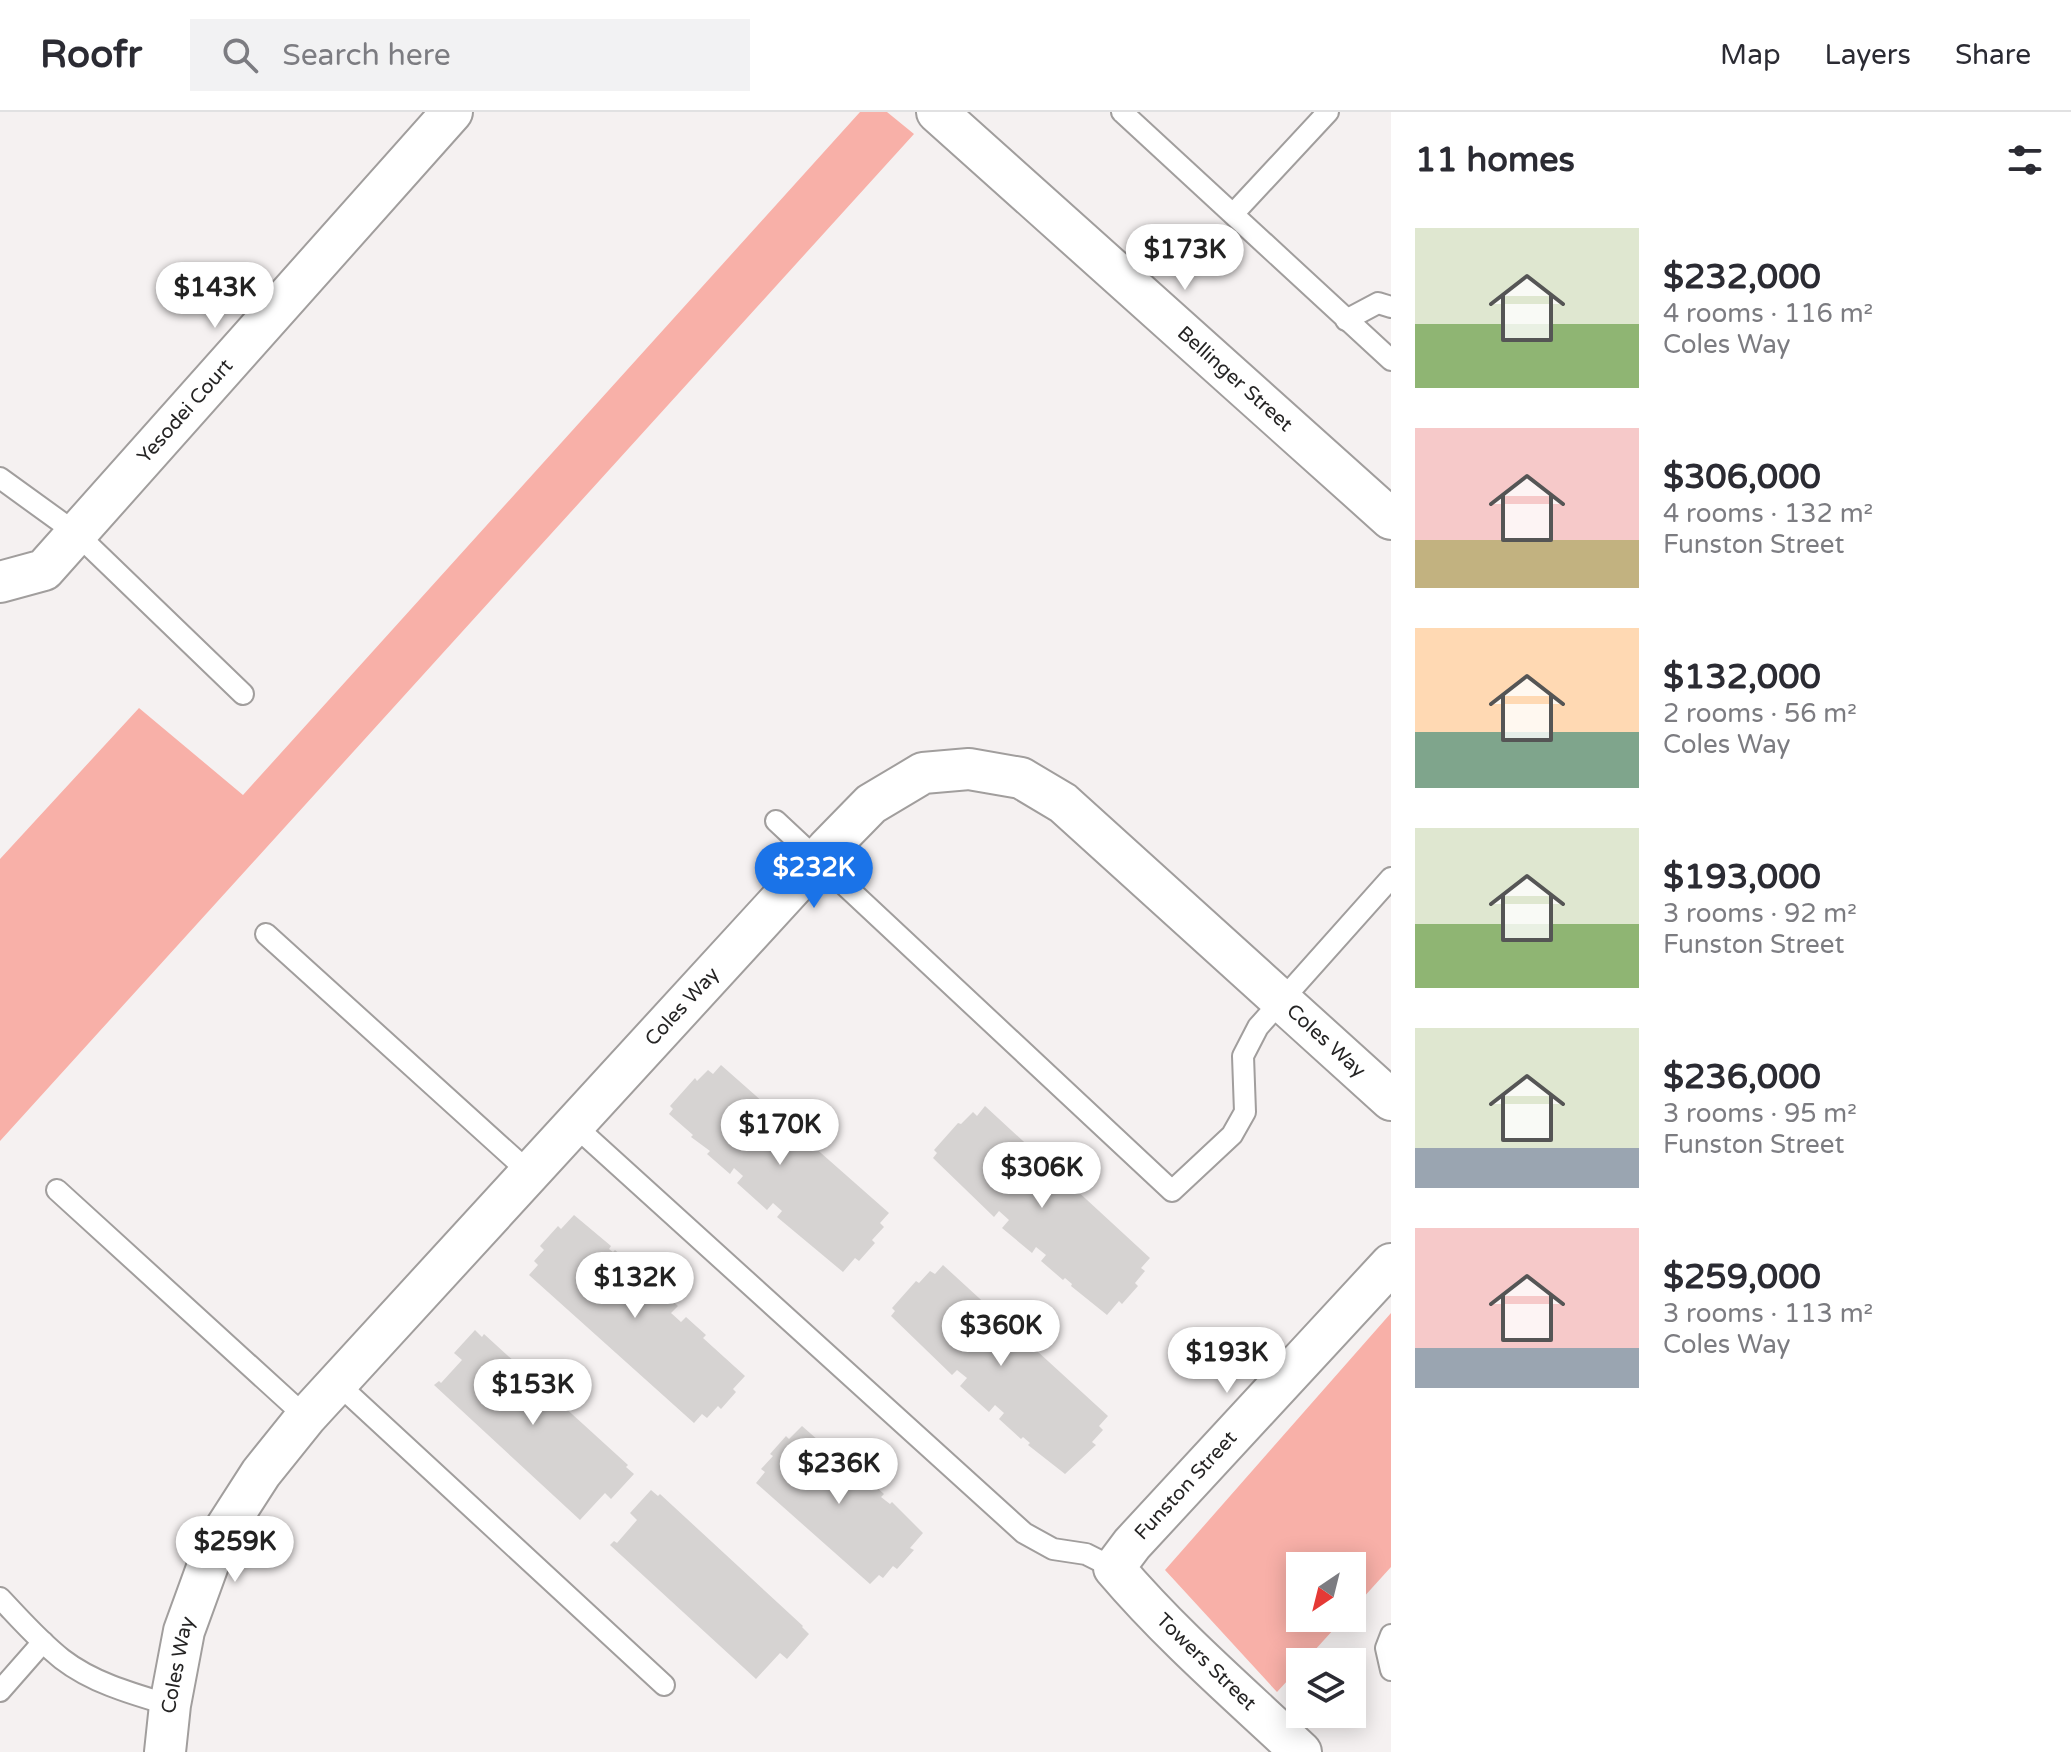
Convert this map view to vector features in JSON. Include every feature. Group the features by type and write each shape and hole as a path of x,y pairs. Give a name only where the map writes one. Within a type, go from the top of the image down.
{"street":[{"name":"Yesodei Court","path":"0,582 44,570 452,112"},
{"name":"Bellinger Street","path":"937,112 1391,519"},
{"name":"Coles Way","path":"165,1752 184,1631 216,1543 261,1473 306,1417 818,859 871,804 923,773 969,769 1021,778 1063,803 1391,1100"},
{"name":"Funston Street","path":"1114,1568 1132,1544 1391,1264"},
{"name":"Towers Street","path":"1114,1568 1160,1619 1301,1752"}],"lane":[{"path":"1122,112 1391,360"},
{"path":"1234,213 1328,112"},
{"path":"1346,320 1378,303 1391,307"},
{"path":"0,478 76,533 243,694"},
{"path":"776,821 1172,1191 1232,1135 1245,1112 1243,1056 1258,1027 1391,878"},
{"path":"266,934 530,1173"},
{"path":"574,1125 1024,1533 1053,1549 1086,1554 1114,1568"},
{"path":"57,1190 306,1417"},
{"path":"337,1383 664,1685"},
{"path":"0,1598 64,1661 121,1691 170,1705"},
{"path":"1391,1635 1386,1648 1391,1670"},
{"path":"0,1691 43,1642"}],"shaded area":[{"path":"860,112 887,112 914,134 0,1141 0,859 139,708 243,795"},
{"path":"1391,1313 1391,1567 1366,1595 1366,1552 1286,1552 1286,1632 1331,1632 1317,1648 1286,1648 1286,1682 1277,1692 1165,1570"}],"building":[{"path":"721,1065 889,1213 880,1223 884,1227 872,1240 875,1243 859,1261 855,1258 843,1272 777,1217 782,1211 773,1203 767,1210 737,1183 743,1176 734,1168 730,1174 669,1114 673,1109 670,1106 695,1078 697,1081 708,1070 713,1074"},
{"path":"985,1106 1150,1258 1141,1268 1145,1271 1135,1283 1138,1286 1107,1315 1041,1261 1046,1255 1036,1247 1032,1253 1002,1228 1009,1220 999,1211 994,1217 933,1158 937,1153 934,1150 958,1123 961,1124 973,1112 977,1116"},
{"path":"574,1215 611,1246 609,1249 615,1250 640,1272 633,1280 642,1288 649,1281 678,1306 671,1313 681,1322 686,1317 706,1335 703,1338 745,1376 721,1409 718,1406 707,1418 702,1414 694,1423 529,1275 538,1265 534,1261 544,1250 540,1246 558,1226 561,1229"},
{"path":"943,1265 1108,1416 1099,1426 1103,1430 1092,1442 1096,1445 1065,1474 999,1419 1004,1413 995,1405 989,1412 960,1386 967,1378 957,1370 952,1375 891,1316 895,1311 892,1308 916,1281 919,1283 930,1271 935,1274"},
{"path":"475,1330 482,1337 484,1334 628,1465 626,1467 634,1474 611,1499 605,1493 580,1520 434,1385 439,1381 441,1383 462,1360 454,1353"},
{"path":"802,1426 827,1448 828,1445 844,1462 845,1459 884,1494 881,1497 890,1504 892,1502 923,1533 910,1548 914,1550 897,1569 893,1566 883,1578 879,1575 870,1584 756,1483 765,1472 761,1469 773,1456 770,1454 786,1436 789,1439"},
{"path":"651,1490 658,1496 660,1494 803,1626 809,1634 787,1659 780,1653 756,1679 610,1545 614,1541 617,1543 637,1520 630,1513"}]}
